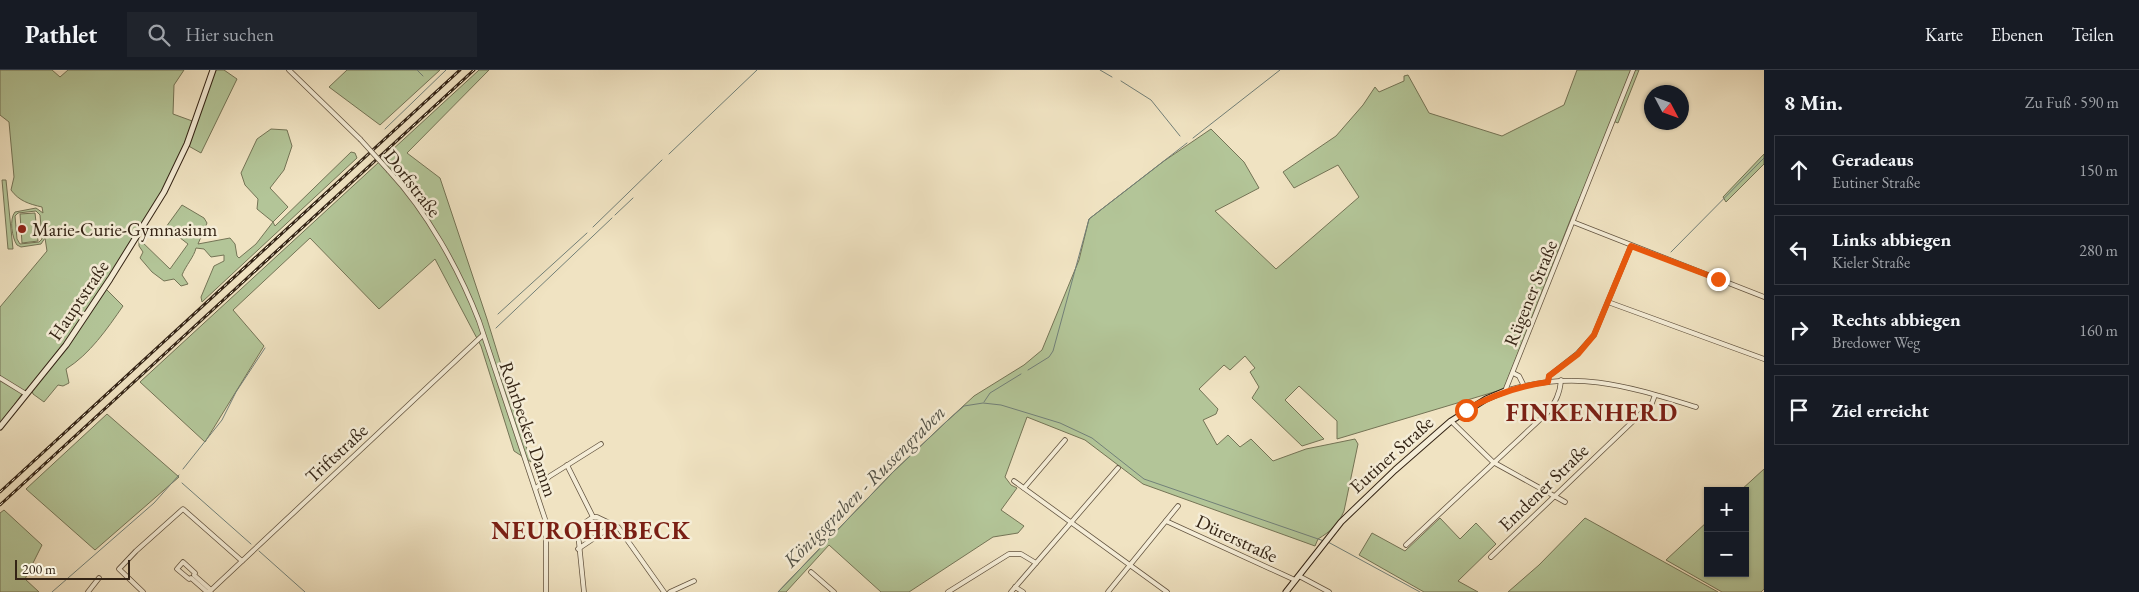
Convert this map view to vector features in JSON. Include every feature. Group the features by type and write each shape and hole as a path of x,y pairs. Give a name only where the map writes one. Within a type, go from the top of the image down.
{"street":[{"name":"Hauptstraße","path":"0,427 66,345 164,192 186,144 213,70"},
{"name":"Dorfstraße","path":"289,70 360,140 409,194 427,220 473,306 483,334"},
{"name":"Rügener Straße","path":"1505,392 1633,70"},
{"path":"1573,222 1764,297"},
{"path":"1548,382 1549,376 1590,341 1631,246"},
{"path":"1608,302 1764,358"},
{"name":"Rohrbecker Damm","path":"483,334 546,522 546,592"},
{"name":"Triftstraße","path":"209,591 483,334"},
{"name":"Rügener Straße","path":"1513,373 1519,376 1524,386"},
{"path":"0,378 26,394"},
{"path":"1406,545 1553,405 1560,390 1561,380"},
{"name":"Eutiner Straße","path":"1286,592 1341,522 1395,470 1451,421 1486,399 1524,386 1548,382 1561,380 1595,381 1696,407"},
{"name":"Emdener Straße","path":"1491,557 1652,403 1655,395"},
{"path":"1451,421 1493,462 1565,502"},
{"path":"1024,488 1065,440"},
{"path":"536,488 567,465 601,444"},
{"path":"567,465 593,517"},
{"path":"1011,592 1118,468"},
{"path":"1014,482 1167,592"},
{"path":"1108,592 1178,506"},
{"path":"143,592 119,569 136,551 183,509 242,561"},
{"path":"584,592 578,548 580,529 593,517 597,517 618,527 664,592"},
{"name":"Dürerstraße","path":"1166,521 1329,592"},
{"path":"578,548 615,524"},
{"path":"948,592 1009,554 1021,554 1036,563"},
{"path":"183,562 195,573 193,577 189,579 177,569 183,562"},
{"path":"811,572 834,592"},
{"path":"193,577 209,591"},
{"path":"88,592 99,578"},
{"path":"670,592 694,581"},
{"path":"1015,587 1023,592"}],"green space":[{"path":"0,70 52,70 60,77 68,70 184,70 174,85 173,114 195,122 215,70 224,70 237,79 201,153 185,144 167,183 104,287 123,306 90,349 66,369 69,383 63,386 58,385 44,402 33,394 31,387 24,391 0,425 0,307 47,251 45,238 41,244 21,247 17,245 14,238 12,219 15,212 36,208 43,213 42,207 25,202 11,190 14,177 9,122 0,115","holes":["36,211 40,215 42,239 39,242 20,244 17,239 15,216 18,213"]},
{"path":"347,70 440,70 380,125 329,87"},
{"path":"479,70 489,70 407,153 440,178 487,319 531,462 514,451 481,346 435,259 379,309 310,238 233,310 264,346 205,442 140,382"},
{"path":"1577,70 1639,70 1618,123 1613,121 1571,218 1504,389 1337,439 1337,421 1299,386 1285,400 1324,439 1302,446 1252,398 1259,387 1250,372 1255,368 1245,356 1230,370 1224,365 1199,389 1218,409 1216,414 1203,420 1217,445 1228,435 1240,447 1251,439 1273,461 1306,449 1355,439 1358,444 1344,511 1337,524 1318,539 1315,546 1143,484 1085,440 1027,417 1005,477 1011,485 1017,488 1001,510 1024,526 1018,533 993,537 909,592 881,592 829,545 786,592 778,592 893,472 974,396 1024,365 1042,350 1079,260 1089,219 1164,161 1211,129 1244,162 1259,188 1215,211 1276,269 1359,197 1338,165 1294,188 1283,172 1336,136 1363,105 1375,87 1379,92 1404,81 1404,76 1408,75 1429,113 1502,136 1564,105"},
{"path":"271,129 287,130 292,146 284,170 270,188 288,207 273,222 257,209 258,199 245,185 241,173 257,139"},
{"path":"351,152 355,153 357,158 202,302 201,297 214,266 224,261 224,255 211,257 204,249 196,248 182,275 188,284 181,286 174,279 164,281 152,272 140,258 143,252 139,246 139,239 170,269 188,244 166,227 182,205 204,218 207,223 198,244 230,238 235,244 239,258 256,244 273,222 275,226"},
{"path":"1764,154 1764,164 1726,202 1723,197"},
{"path":"2,180 6,180 13,249 8,249"},
{"path":"35,213 38,241 22,243 20,214"},
{"path":"107,414 179,477 95,550 26,489"},
{"path":"1764,469 1764,589 1761,592 1722,592 1666,560 1704,525 1704,577 1749,577 1749,487 1744,487"},
{"path":"4,510 42,545 25,579 39,592 0,592 0,513"},
{"path":"1440,518 1460,539 1476,523 1496,544 1458,581 1478,592 1424,592 1359,555 1372,533 1405,551"},
{"path":"1585,518 1718,592 1508,592 1539,565"}],"waterway":[{"path":"417,70 423,76"},
{"path":"385,129 446,70"},
{"path":"669,154 757,70"},
{"path":"1100,70 1112,77"},
{"path":"1193,138 1280,70"},
{"path":"1121,81 1151,100 1180,136"},
{"path":"1028,370 1049,357 1053,351 1089,219 1187,143"},
{"path":"1671,252 1764,158"},
{"path":"593,227 662,160"},
{"path":"615,215 633,198"},
{"path":"496,328 612,218"},
{"path":"498,314 587,233"},
{"path":"183,469 222,420 236,392 265,348"},
{"path":"984,402 990,393 1021,374"},
{"name":"Königsgraben - Russengraben","path":"778,592 893,472 947,421 964,406 983,403 1001,405 1060,423 1092,438 1144,479 1324,541"},
{"path":"52,592 154,503 179,475"},
{"path":"182,483 251,544"},
{"path":"1328,542 1420,592"},
{"path":"259,551 305,592"}],"railway":[{"path":"0,492 460,70"},
{"path":"0,505 474,70"}],"place":[{"name":"Marie-Curie-Gymnasium","path":"22,229"}],"district":[{"name":"FINKENHERD","path":"1592,413"},
{"name":"NEUROHRBECK","path":"591,531"}],"route":[{"path":"1466,410 1500,393 1548,382 1549,376 1578,354 1594,335 1631,246 1718,279"}]}
